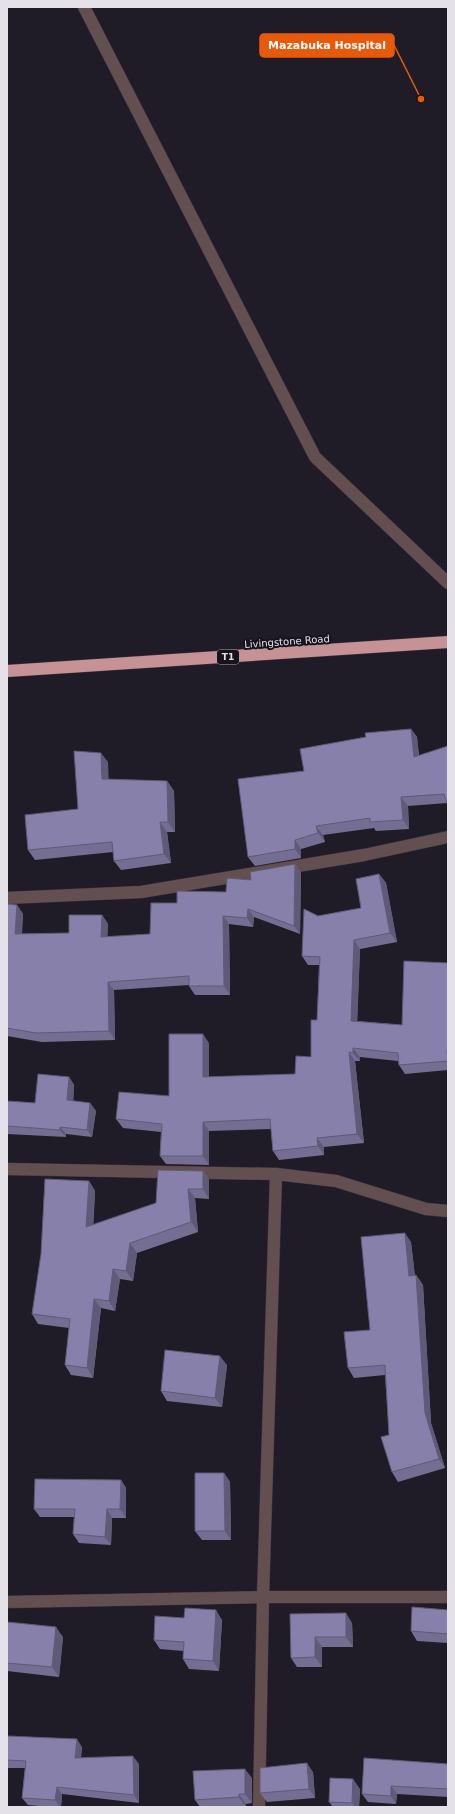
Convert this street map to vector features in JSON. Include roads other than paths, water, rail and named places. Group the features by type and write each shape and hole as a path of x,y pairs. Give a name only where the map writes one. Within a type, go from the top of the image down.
{"highway":[{"name":"Livingstone Road","path":"7,671 448,642"}],"street":[{"path":"84,7 315,457 448,583"},
{"path":"7,898 141,892 364,855 448,837"},
{"path":"7,1169 276,1174 336,1181 426,1208 448,1211"},
{"path":"259,1807 263,1597 276,1174"},
{"path":"7,1602 263,1597 448,1597"}],"place":[{"name":"Mazabuka Hospital","path":"421,99"}]}
